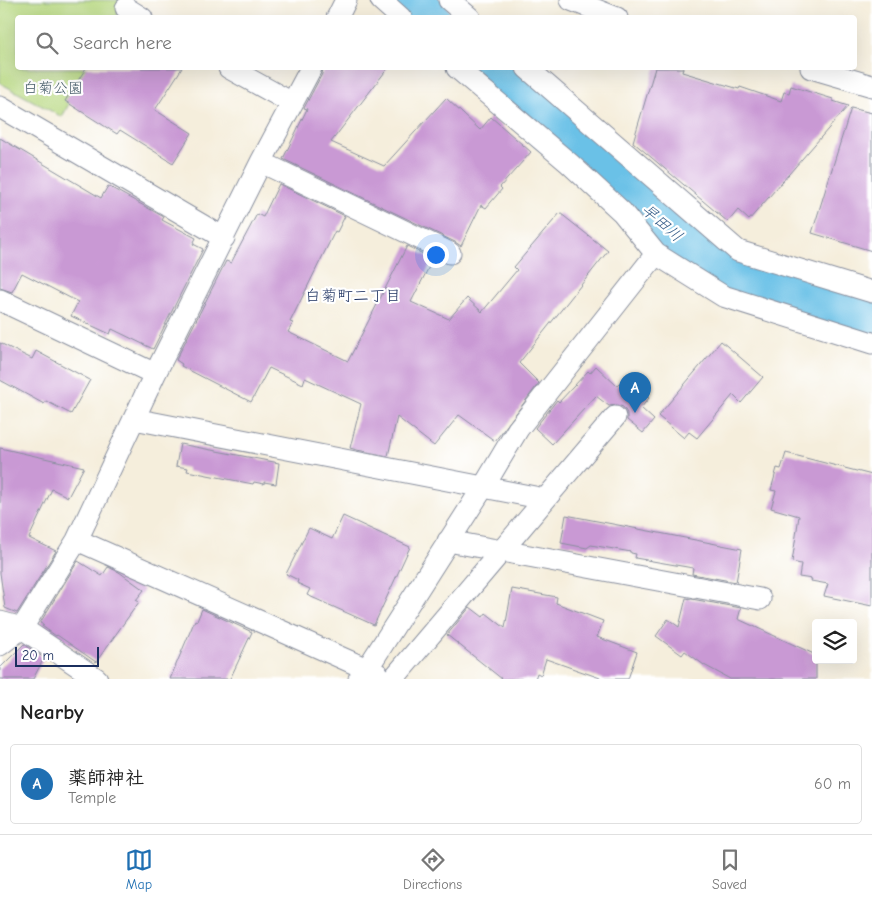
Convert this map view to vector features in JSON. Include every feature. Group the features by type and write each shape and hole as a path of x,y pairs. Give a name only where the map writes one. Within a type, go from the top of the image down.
{"street":[{"path":"338,15 346,0"},
{"path":"381,0 397,15"},
{"path":"450,0 467,15"},
{"path":"571,0 610,15"},
{"path":"232,70 292,104"},
{"path":"0,645 22,628 77,540 155,374 261,162 310,70"},
{"path":"459,70 569,163 622,212 656,254 723,296 872,343"},
{"path":"529,70 738,250 872,292"},
{"path":"819,70 872,86"},
{"path":"0,107 224,238"},
{"path":"261,162 450,253"},
{"path":"363,674 484,486 518,429 656,254"},
{"path":"0,300 155,374"},
{"path":"77,540 363,674 391,679 615,417"},
{"path":"134,419 545,499"},
{"path":"448,541 760,599"},
{"path":"0,622 22,628 97,679"}],"green space":[{"name":"白菊公園","path":"0,0 125,0 117,15 15,15 15,70 87,70 62,117 0,83"}],"building":[{"path":"85,70 181,70 155,110 192,133 173,163 120,130 117,134 65,101"},
{"path":"323,70 386,70 331,142 384,166 446,98 480,130 491,117 531,152 500,187 502,189 486,208 481,205 461,246 283,159 307,109 304,108"},
{"path":"654,70 682,70 682,72 739,89 740,87 781,101 784,92 789,93 791,86 833,99 833,101 848,106 749,220 738,210 728,222 633,142"},
{"path":"851,108 872,113 872,251 812,233"},
{"path":"0,138 101,198 108,186 164,217 162,220 196,238 193,244 203,249 153,349 112,329 110,334 71,316 78,302 22,273 12,292 0,288"},
{"path":"279,184 345,216 337,232 335,231 290,322 293,323 288,332 348,361 407,246 433,259 411,302 449,319 467,298 482,312 517,270 514,267 560,213 608,251 519,363 539,383 495,441 459,415 434,446 397,417 388,456 357,450 350,448 361,404 305,378 303,384 269,368 251,402 181,366 182,364 176,360 226,261 231,263 257,214 263,217"},
{"path":"721,341 763,377 741,403 733,395 697,438 689,432 684,438 658,416"},
{"path":"0,343 32,359 36,351 90,380 71,414 46,401 44,404 0,380"},
{"path":"596,366 617,386 619,383 626,388 630,383 649,398 641,408 654,420 643,433 627,420 627,413 623,407 617,405 609,406 596,396 552,444 535,428 557,400 559,402 588,371 590,373"},
{"path":"180,444 279,463 276,484 254,482 253,484 187,471 188,468 176,466"},
{"path":"0,448 84,467 68,497 52,489 29,538 56,551 17,613 5,608 0,573"},
{"path":"786,453 872,475 872,606 824,596 828,584 799,577 801,564 792,562 799,516 771,508 776,491 771,490 777,468 781,469"},
{"path":"566,515 742,549 736,582 692,574 693,568 635,558 636,554 631,552 591,545 587,548 561,543"},
{"path":"343,516 410,547 374,625 307,595 310,589 297,583 298,580 286,574 309,528 332,539"},
{"path":"78,561 102,576 108,567 119,572 144,590 136,600 139,602 96,662 56,636 40,623"},
{"path":"512,589 557,597 556,603 603,621 597,637 637,652 628,679 603,679 546,659 541,675 537,673 535,679 502,679 447,635 470,607 483,617 486,613 505,628"},
{"path":"686,598 741,608 738,619 812,653 812,664 816,664 816,679 730,679 704,665 685,651 682,655 656,636 668,619 679,627"},
{"path":"202,609 252,632 230,679 170,679 195,620 197,621"},
{"path":"24,644 44,658 33,679 0,679 0,668"}],"waterway":[{"name":"早田川","path":"405,0 422,15"},
{"name":"早田川","path":"485,70 707,262 734,280 872,324"}],"place":[{"name":"薬師神社","path":"635,413"}],"district":[{"name":"白菊町二丁目","path":"353,296"}]}
